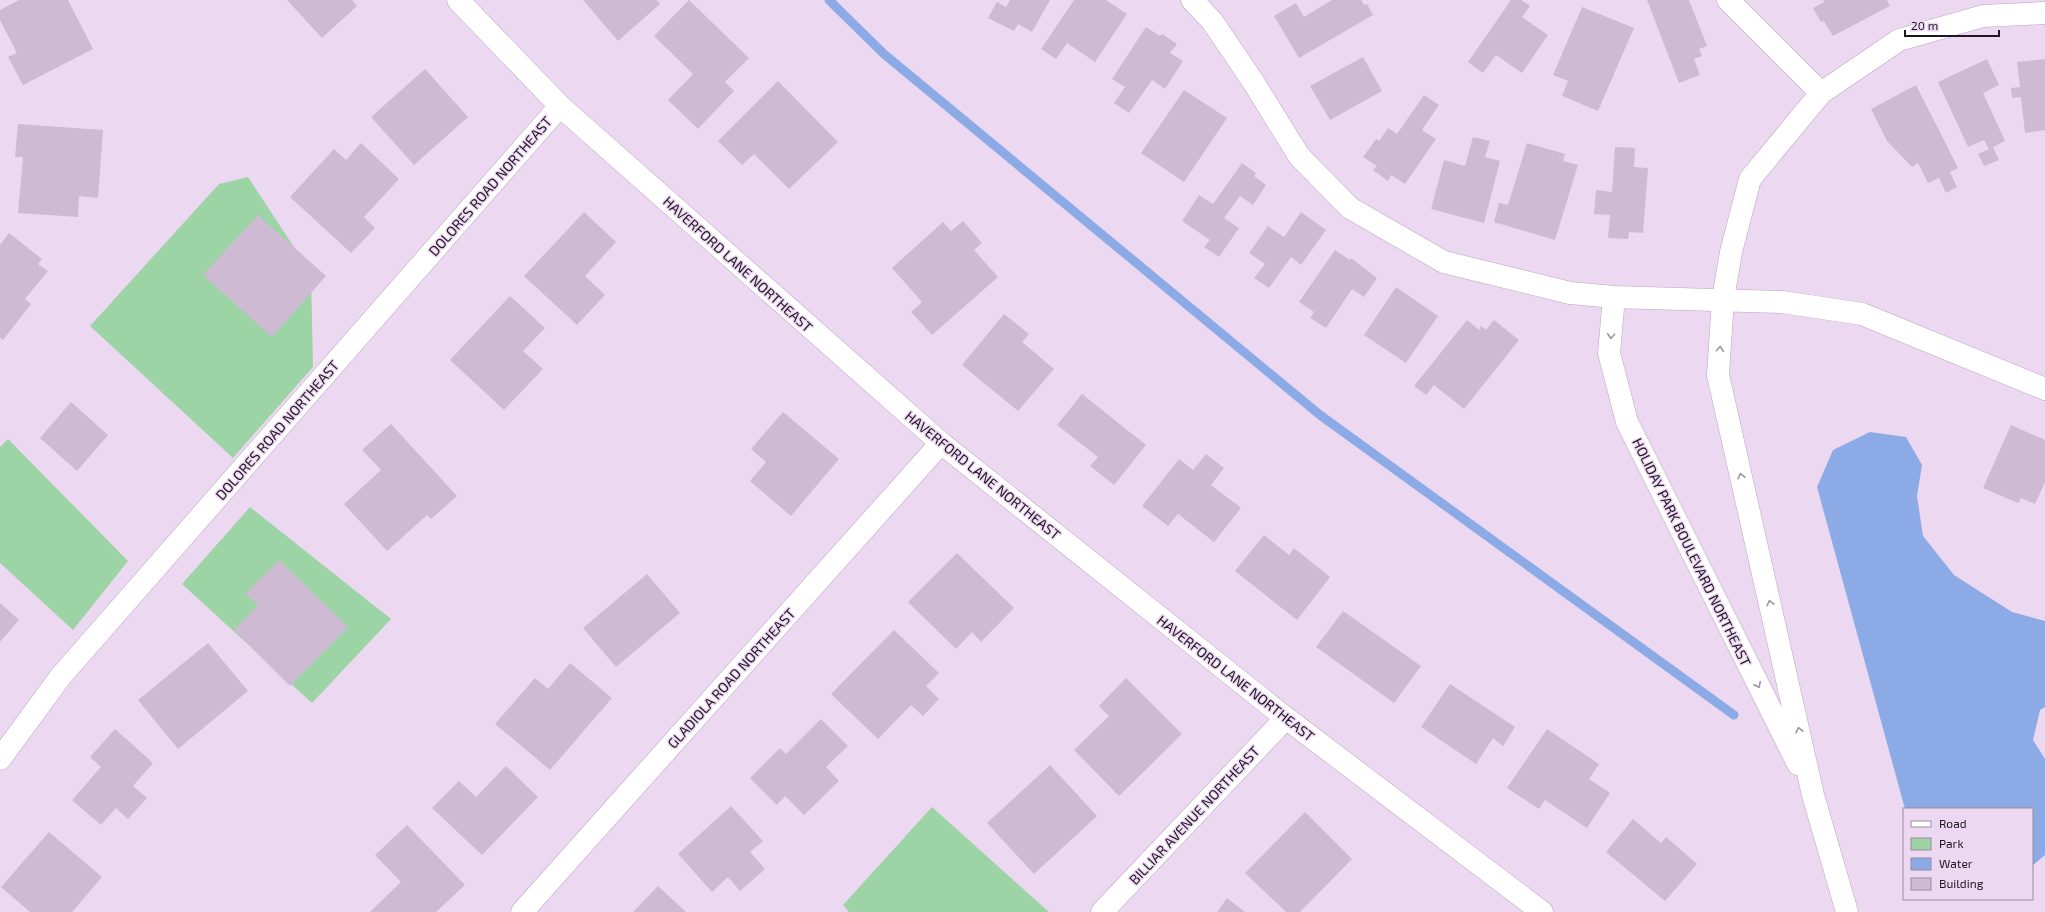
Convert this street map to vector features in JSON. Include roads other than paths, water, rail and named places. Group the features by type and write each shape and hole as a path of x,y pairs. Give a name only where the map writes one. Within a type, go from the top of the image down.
{"street":[{"name":"HAVERFORD LANE NORTHEAST","path":"458,0 560,106 941,444 1286,718 1542,912"},
{"path":"1192,0 1212,21 1254,83 1299,156 1350,208 1444,262 1570,293 1614,297 1724,299 1782,302 1862,314 2045,389"},
{"path":"1728,0 1821,93"},
{"name":"HOLIDAY PARK BOULEVARD NORTHEAST","path":"1848,912 1814,795 1718,375 1724,299 1731,252 1750,179 1821,93 1899,40 1983,16 2045,13"},
{"name":"DOLORES ROAD NORTHEAST","path":"0,759 61,676 560,106"},
{"name":"HOLIDAY PARK BOULEVARD NORTHEAST","path":"1614,297 1609,353 1627,422 1814,795"},
{"name":"GLADIOLA ROAD NORTHEAST","path":"522,912 941,444"},
{"name":"BILLIAR AVENUE NORTHEAST","path":"1102,912 1286,718"}],"water":[{"path":"1870,432 1906,437 1922,465 1917,496 1923,536 1954,575 2012,612 2045,621 2045,707 2040,710 2033,740 2045,759 2045,855 2033,865 2033,808 1905,808 1817,487 1833,450"}],"waterway":[{"path":"829,0 884,54 1320,415 1734,715"}]}
